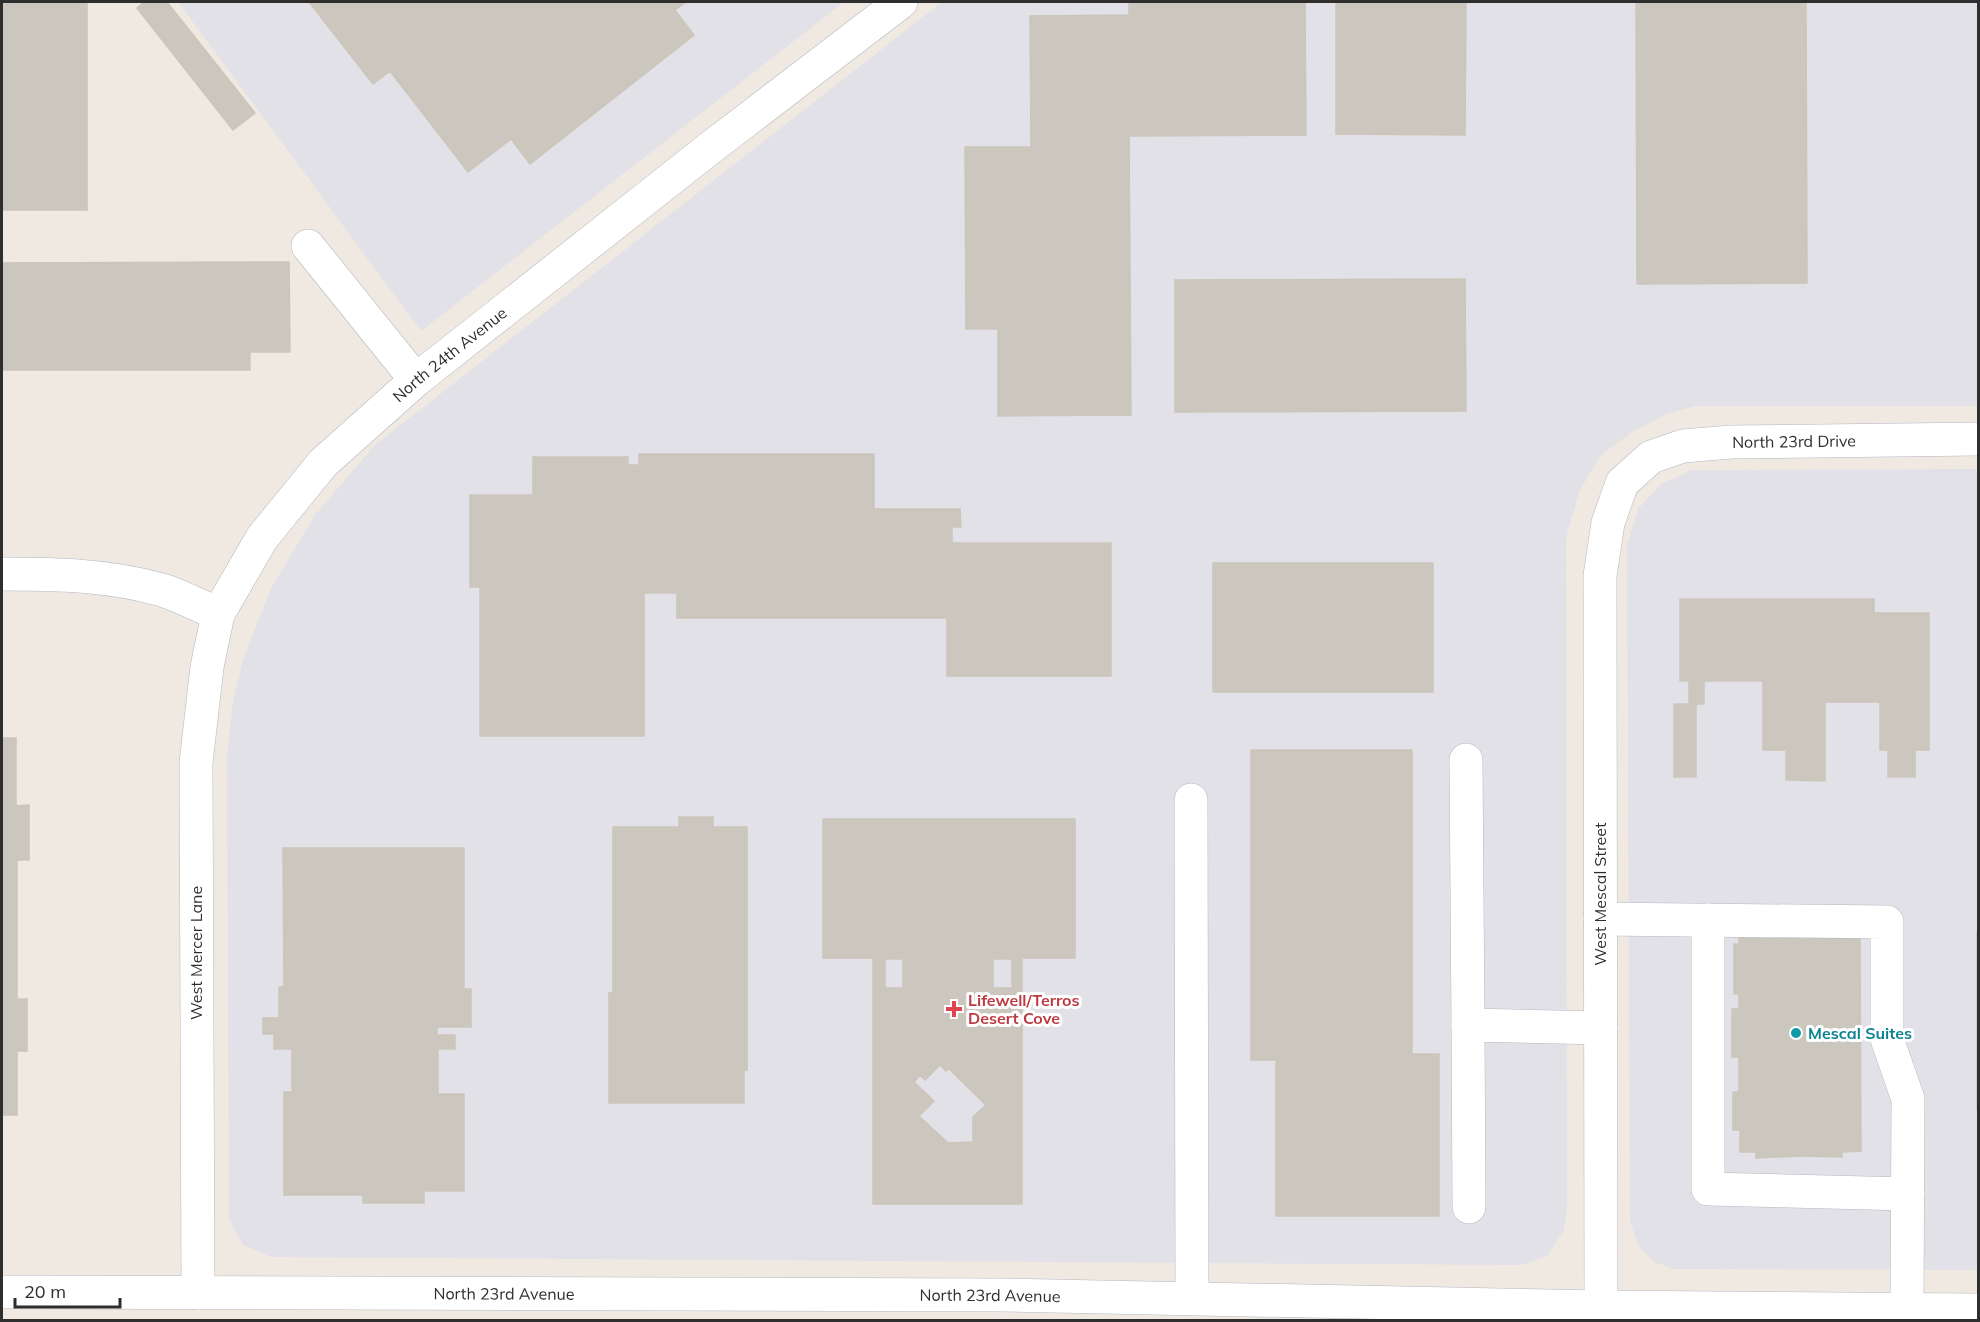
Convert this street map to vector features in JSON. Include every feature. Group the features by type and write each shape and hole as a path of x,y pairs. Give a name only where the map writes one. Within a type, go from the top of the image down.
{"street":[{"name":"North 24th Avenue","path":"218,614 262,538 323,463 416,380 900,2"},
{"path":"308,246 416,380"},
{"name":"North 23rd Drive","path":"1622,483 1651,457 1683,446 1731,442 1978,439"},
{"name":"West Mescal Street","path":"1601,1314 1600,576 1608,523 1622,483"},
{"path":"2,574 64,574 118,580 164,591 218,614"},
{"name":"West Mercer Lane","path":"198,1293 196,764 207,667 218,614"},
{"path":"1466,760 1469,1207"},
{"path":"1191,800 1192,1299"},
{"path":"1600,919 1887,922 1887,1039 1908,1099 1907,1310"},
{"path":"1708,920 1708,1189 1908,1194"},
{"path":"1468,1025 1601,1028"},
{"name":"North 23rd Avenue","path":"2,1292 198,1293 1002,1308 1192,1299 1495,1313 1601,1314 1829,1315 1907,1310 1978,1310"}],"shaded area":[{"path":"178,2 844,2 421,331"},
{"path":"942,2 1978,2 1978,406 1696,406 1666,414 1632,432 1601,455 1580,490 1566,538 1567,1209 1564,1230 1547,1256 1522,1265 271,1257 243,1245 229,1219 227,754 233,702 243,660 270,590 315,515 375,445"},
{"path":"1978,469 1978,1270 1674,1269 1654,1262 1640,1248 1630,1222 1627,545 1638,509 1661,484 1692,470"}],"building":[{"path":"2,2 87,2 87,210 2,210"},
{"path":"144,2 167,2 255,113 233,130 137,8"},
{"path":"309,2 686,2 675,10 694,35 530,164 511,139 468,172 390,71 373,84"},
{"path":"1129,2 1305,2 1306,135 1129,136 1131,415 998,416 998,329 966,329 965,147 1031,147 1030,16 1129,15"},
{"path":"1336,2 1466,2 1465,135 1336,134"},
{"path":"1636,2 1806,2 1807,283 1637,284"},
{"path":"289,262 290,352 250,352 250,370 2,370 2,263"},
{"path":"1465,279 1466,411 1175,412 1175,280"},
{"path":"639,454 874,454 874,509 960,509 961,527 952,527 952,543 1111,543 1111,676 947,676 947,618 677,618 677,593 644,593 644,736 480,736 480,587 470,587 470,495 533,495 533,457 628,457 628,465 639,465"},
{"path":"1213,563 1433,563 1433,692 1213,692"},
{"path":"1680,599 1874,599 1874,613 1929,613 1929,750 1915,750 1915,777 1888,777 1888,750 1880,750 1880,702 1825,702 1825,781 1786,780 1786,750 1763,750 1763,681 1704,681 1704,704 1696,704 1696,777 1674,777 1674,704 1689,704 1689,681 1680,681"},
{"path":"2,738 16,738 16,806 29,805 29,860 17,860 17,999 27,999 27,1051 17,1051 17,1115 2,1115"},
{"path":"1251,750 1412,750 1412,1054 1439,1054 1439,1216 1276,1216 1276,1060 1251,1060"},
{"path":"679,817 713,817 713,827 747,827 747,1070 744,1070 744,1103 609,1103 609,993 613,993 613,827 679,827"},
{"path":"823,819 1075,819 1075,958 1022,958 1022,1204 873,1204 873,958 823,958","holes":["885,959 903,959 903,988 885,988","993,959 1012,959 1012,988 993,988","940,1065 946,1071 948,1068 986,1105 973,1117 973,1142 948,1143 919,1116 934,1101 914,1082 920,1075 925,1080"]},
{"path":"283,848 464,848 464,989 471,989 471,1027 437,1027 437,1035 455,1035 455,1049 438,1049 438,1094 464,1094 464,1191 424,1191 424,1203 363,1203 363,1195 284,1195 284,1092 292,1092 292,1049 274,1049 274,1034 263,1034 263,1018 279,1018 279,987 284,987"},
{"path":"1978,932 1978,1110 1977,1110"},
{"name":"Mescal Suites","path":"1739,937 1860,937 1861,1151 1842,1152 1842,1157 1756,1158 1756,1152 1740,1152 1740,1130 1733,1130 1733,1092 1739,1092 1739,1057 1732,1057 1732,1009 1739,1009 1739,994 1734,994 1734,944 1739,944"}],"place":[{"name":"Lifewell/Terros Desert Cove","path":"954,1009"},
{"name":"Mescal Suites","path":"1796,1033"}]}
